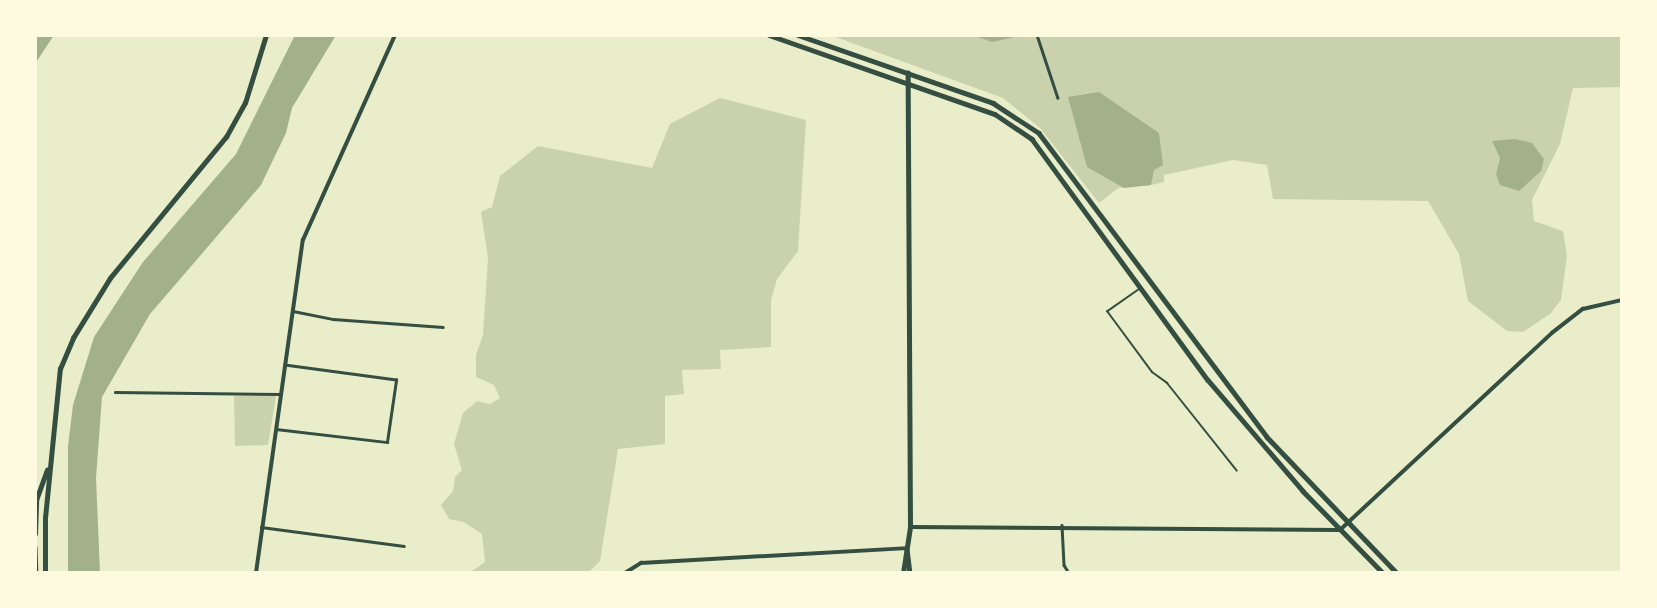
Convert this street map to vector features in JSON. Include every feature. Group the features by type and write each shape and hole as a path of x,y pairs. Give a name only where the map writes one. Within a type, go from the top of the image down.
{"main road":[{"path":"45,573 49,462 60,369 73,338 110,278 226,137 245,103 266,35"},
{"path":"769,35 1012,123 1032,139 1139,289 1237,415 1340,530 1383,573"},
{"path":"798,35 993,103 1038,133 1267,437 1346,523 1397,573"},
{"path":"903,573 910,527 908,73"},
{"path":"35,534 36,500 49,462"},
{"path":"35,547 36,573"},
{"path":"907,548 910,573"}],"street":[{"path":"256,573 303,240 395,35"},
{"path":"1037,35 1058,98"},
{"path":"910,527 1062,525 1340,530 1552,333 1583,309 1622,299"},
{"path":"293,311 333,319 443,327"},
{"path":"276,429 387,442 396,380 285,365"},
{"path":"115,392 281,394"},
{"path":"1062,525 1064,565 1069,573"},
{"path":"261,527 404,546"},
{"path":"625,573 641,563 907,548"}],"lane":[{"path":"1139,289 1107,311 1152,372 1167,383 1237,471"}],"shaded area":[{"path":"35,35 54,35 35,64"},
{"path":"295,35 336,35 292,108 286,133 261,185 150,314 102,397 96,478 100,573 68,573 68,446 73,405 94,337 143,262 236,154"},
{"path":"830,35 1622,35 1622,87 1573,88 1560,144 1532,200 1534,221 1563,231 1567,256 1561,300 1550,314 1523,332 1507,331 1468,301 1459,254 1428,201 1273,199 1267,165 1233,160 1164,175 1164,182 1118,188 1099,203 1040,128 1003,98"},
{"path":"972,35 1023,35 992,42"},
{"path":"1099,92 1159,133 1163,165 1154,170 1151,185 1124,188 1087,167 1068,97"},
{"path":"720,98 806,120 798,251 777,279 771,300 771,347 720,350 721,369 682,370 684,394 665,396 665,444 618,449 600,561 588,573 469,573 485,562 482,534 464,522 449,519 441,505 453,491 455,477 462,470 454,444 463,413 477,401 490,404 500,398 494,385 476,377 476,355 483,335 488,258 481,212 492,207 500,176 538,146 652,168 670,124"},
{"path":"1515,139 1532,143 1544,159 1541,171 1519,191 1500,185 1496,174 1500,158 1492,141"},
{"path":"234,396 276,396 268,445 235,446"}]}
